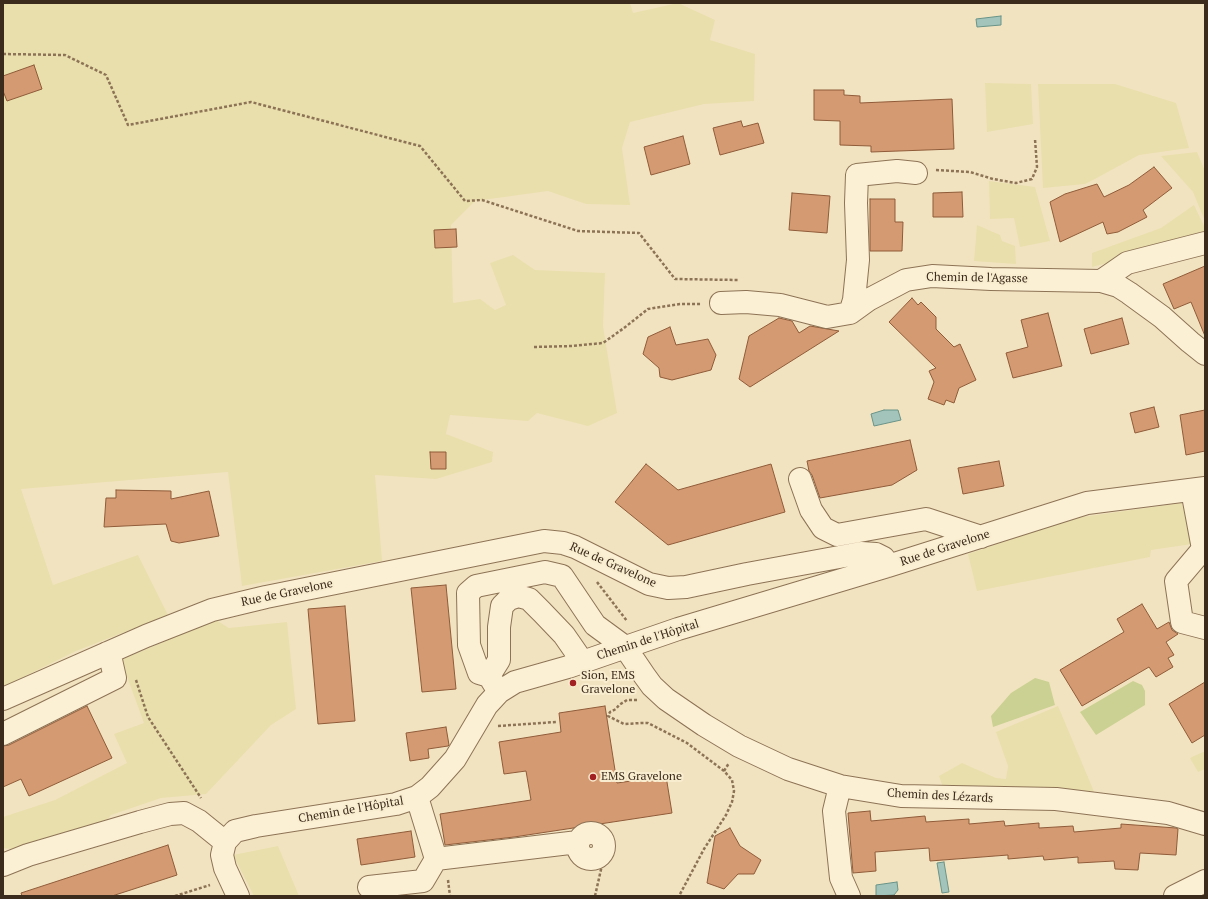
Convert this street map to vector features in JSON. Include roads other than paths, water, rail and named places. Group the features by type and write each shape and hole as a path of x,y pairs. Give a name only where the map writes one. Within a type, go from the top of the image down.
{"street":[{"path":"850,313 854,300 858,260 856,203 857,175 897,171 916,173"},
{"path":"1101,281 1127,263 1205,243"},
{"name":"Chemin de l'Agasse","path":"721,303 746,302 780,305 827,317 850,313 868,300 906,280 932,276 991,279 1101,281 1118,286 1146,305 1205,354"},
{"path":"800,479 811,510 823,528 837,535 926,519 981,537"},
{"path":"1198,489 1203,549 1176,581 1182,622 1205,628"},
{"name":"Rue de Gravelone","path":"3,699 172,625 212,610 266,597 544,541 563,543 575,547 649,584 668,588 686,587 862,553 876,554 884,558 888,566 1087,503 1198,489"},
{"name":"Chemin de l'Hôpital","path":"225,842 235,831 256,826 396,804 417,797 430,787 454,759 487,705 494,684 515,682 582,662 685,627 888,566"},
{"name":"Chemin des Lézards","path":"494,684 480,673 469,645 468,593 476,586 545,572 562,576 595,625 631,645 652,686 666,699 704,725 739,746 788,769 840,786 901,796 1056,799 1168,813 1197,822"},
{"path":"494,684 499,660 499,627 502,606 509,599 518,596 529,599 542,612 564,635 582,662"},
{"path":"3,734 115,678 111,660 107,653"},
{"path":"840,786 834,811 841,878 849,896"},
{"path":"369,887 423,881 436,859 417,797"},
{"path":"3,865 28,855 140,822 170,814 184,813 199,821 225,842 222,856 233,887"},
{"path":"1197,822 1205,842"},
{"path":"436,859 578,842 577,847 580,855 588,859 592,860 603,852"},
{"path":"1175,896 1205,881"}],"water":[{"path":"1001,16 1001,25 977,27 976,19"},
{"path":"884,410 898,410 901,420 874,426 871,414"},
{"path":"944,862 949,892 942,893 937,863"},
{"path":"897,882 898,890 894,895 876,896 876,885"}],"place":[{"name":"Sion, EMS Gravelone","path":"573,683"},
{"name":"EMS Gravelone","path":"593,777"}]}
